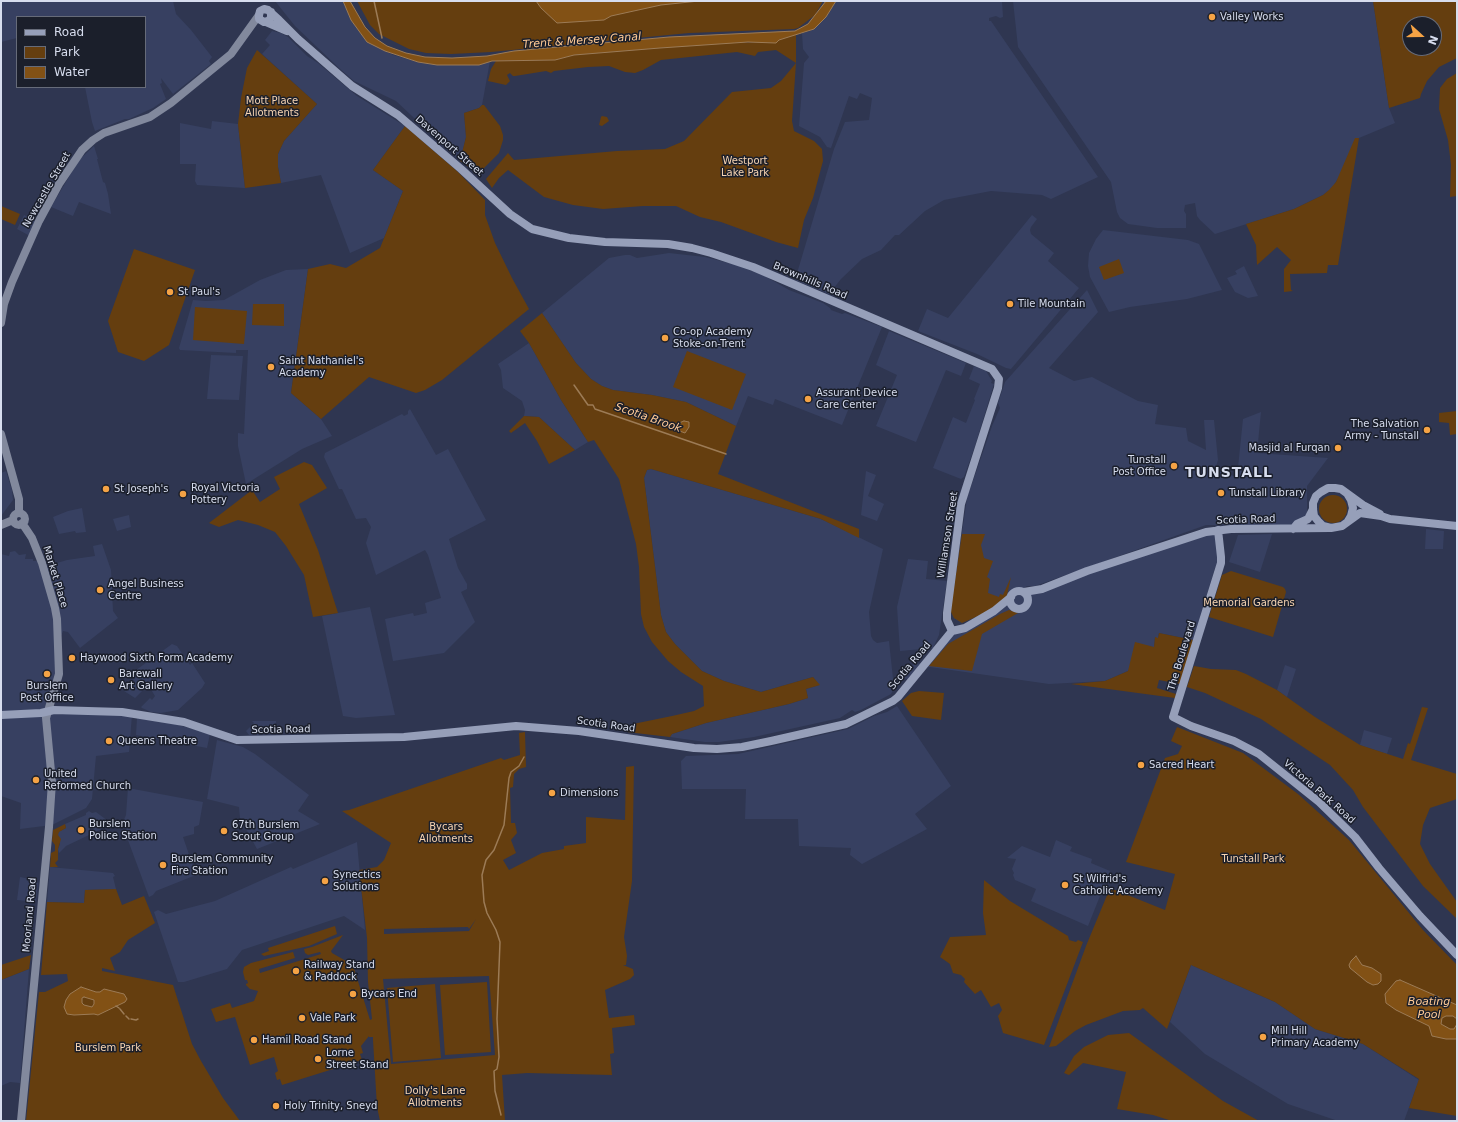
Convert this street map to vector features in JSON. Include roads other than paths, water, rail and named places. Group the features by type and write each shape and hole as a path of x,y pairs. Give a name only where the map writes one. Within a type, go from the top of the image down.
{"main road":[{"path":"264,1 265,15"},
{"name":"Newcastle Street","path":"1,323 4,304 12,282 39,221 63,178 82,150 104,133 150,117 171,103 225,60 248,32 265,15"},
{"name":"Davenport Street","path":"265,15 293,34 352,86 398,115 521,223 532,229 550,234 605,242"},
{"name":"Brownhills Road","path":"605,242 668,244 692,248 728,258 977,361 992,369 997,374"},
{"name":"Williamson Street","path":"952,631 947,620 947,613 961,504 992,409 999,383 997,374"},
{"path":"1,434 19,499 19,513"},
{"path":"1381,516 1346,493 1335,488 1328,488 1321,492 1316,496 1313,503 1314,516 1318,522 1323,526 1330,528 1342,526 1360,513 1381,516 1399,521 1457,526"},
{"path":"1346,493 1351,500 1353,508 1351,516 1346,523"},
{"path":"1293,529 1297,524 1308,519 1313,509"},
{"path":"1,525 13,520 14,515 19,513"},
{"path":"13,520 17,524 22,524 24,517 19,513"},
{"name":"Market Place","path":"22,524 32,538 42,564 57,619 59,674 48,710"},
{"name":"Scotia Road","path":"1024,592 1042,589 1140,553 1206,532 1218,530 1330,528"},
{"name":"The Boulevard","path":"1173,717 1188,673 1221,563 1218,530"},
{"name":"Scotia Road","path":"1028,604 1035,594 1042,589"},
{"path":"952,631 965,628 994,612 1010,597 1017,591 1024,592 1028,597 1028,604 1021,609 1016,609 1010,602 1010,597"},
{"path":"994,612 1014,607"},
{"name":"Scotia Road","path":"1,715 40,713 48,710 122,712 184,722 238,740 404,737 516,726 587,732 694,748 717,749 742,747 846,724 893,701 952,631"},
{"name":"Moorland Road","path":"21,1121 52,782 46,725 48,710"},
{"name":"Victoria Park Road","path":"1173,717 1191,726 1234,741 1259,754 1313,798 1355,837 1420,916 1457,955"}],"water":[{"path":"343,1 350,1 365,27 375,38 387,46 406,53 425,57 452,58 487,56 514,51 669,37 795,31 808,24 826,1 836,1 826,17 814,29 779,40 776,43 748,42 574,55 555,60 492,61 479,65 437,65 418,62 385,51 367,42 351,20"},
{"path":"536,1 699,1 661,5 611,16 604,20 557,23 541,8"},
{"path":"684,421 689,422 689,427 685,433 677,430 676,427 679,423"},
{"path":"1356,956 1362,965 1372,968 1381,974 1381,981 1378,984 1373,985 1367,982 1350,968 1349,965 1351,961"},
{"name":"Boating Pool","path":"1400,980 1457,1005 1457,1019 1453,1016 1446,1016 1442,1018 1441,1024 1450,1029 1454,1029 1457,1024 1457,1039 1446,1039 1432,1036 1429,1026 1396,1010 1386,1003 1385,994 1396,981"},
{"path":"81,987 96,992 100,992 104,989 124,994 127,999 125,1002 98,1015 74,1015 67,1014 64,1007 70,994","holes":["84,997 94,1000 92,1007 82,1003 82,998"]}],"waterway":[{"name":"Scotia Brook","path":"374,1 382,38"},
{"name":"Scotia Brook","path":"574,385 588,405 593,405 595,409 726,454"},
{"path":"501,1115 495,1091 494,1071 497,1069 499,1057 497,1019 500,942 496,930 487,913 484,902 482,875 486,860 494,850 504,825 511,772 519,766 524,757"},
{"path":"120,1009 124,1014"},
{"path":"126,1016 129,1019"},
{"path":"131,1019 138,1019"}],"place":[{"name":"Valley Works","path":"1212,17"},
{"name":"St Paul's","path":"170,292"},
{"name":"Tile Mountain","path":"1010,304"},
{"name":"Co-op Academy Stoke-on-Trent","path":"665,338"},
{"name":"Saint Nathaniel's Academy","path":"271,367"},
{"name":"Assurant Device Care Center","path":"808,399"},
{"name":"The Salvation Army - Tunstall","path":"1427,430"},
{"name":"Masjid al Furqan","path":"1338,448"},
{"name":"Tunstall Post Office","path":"1174,466"},
{"name":"St Joseph's","path":"106,489"},
{"name":"Tunstall Library","path":"1221,493"},
{"name":"Royal Victoria Pottery","path":"183,494"},
{"name":"Angel Business Centre","path":"100,590"},
{"name":"Haywood Sixth Form Academy","path":"72,658"},
{"name":"Burslem Post Office","path":"47,674"},
{"name":"Barewall Art Gallery","path":"111,680"},
{"name":"Queens Theatre","path":"109,741"},
{"name":"Sacred Heart","path":"1141,765"},
{"name":"United Reformed Church","path":"36,780"},
{"name":"Dimensions","path":"552,793"},
{"name":"Burslem Police Station","path":"81,830"},
{"name":"67th Burslem Scout Group","path":"224,831"},
{"name":"Burslem Community Fire Station","path":"163,865"},
{"name":"Synectics Solutions","path":"325,881"},
{"name":"St Wilfrid's Catholic Academy","path":"1065,885"},
{"name":"Railway Stand & Paddock","path":"296,971"},
{"name":"Bycars End","path":"353,994"},
{"name":"Vale Park","path":"302,1018"},
{"name":"Mill Hill Primary Academy","path":"1263,1037"},
{"name":"Hamil Road Stand","path":"254,1040"},
{"name":"Lorne Street Stand","path":"318,1059"},
{"name":"Holy Trinity, Sneyd","path":"276,1106"}],"district":[{"name":"TUNSTALL","path":"1229,473"}],"water label":[{"name":"Trent & Mersey Canal","path":"582,41"}],"park label":[{"name":"Mott Place Allotments","path":"272,106"},
{"name":"Westport Lake Park","path":"745,166"},
{"name":"Memorial Gardens","path":"1249,603"},
{"name":"Bycars Allotments","path":"446,832"},
{"name":"Tunstall Park","path":"1253,859"},
{"name":"Burslem Park","path":"108,1048"},
{"name":"Dolly's Lane Allotments","path":"435,1096"}]}
